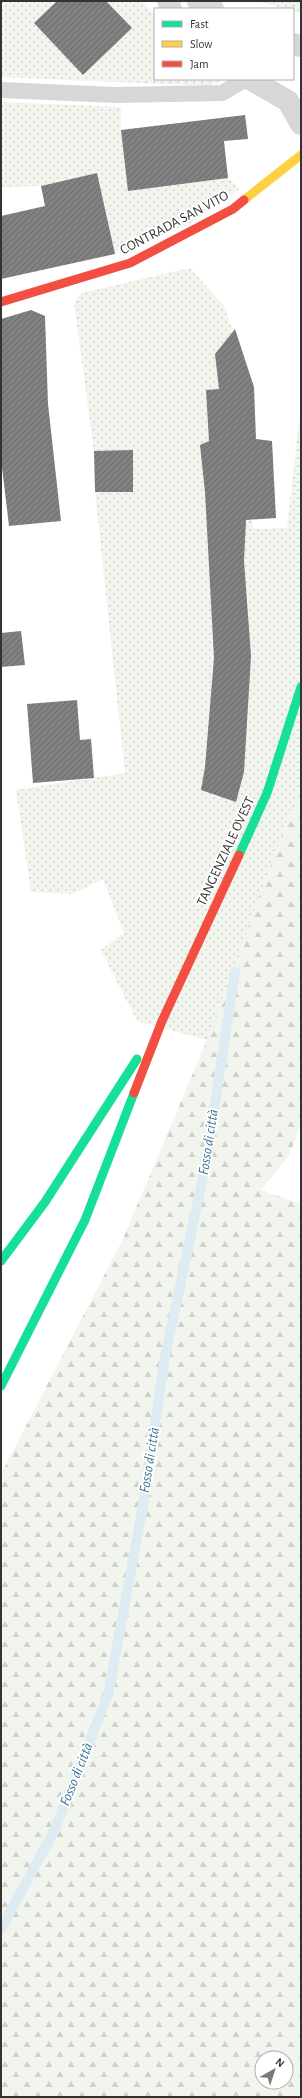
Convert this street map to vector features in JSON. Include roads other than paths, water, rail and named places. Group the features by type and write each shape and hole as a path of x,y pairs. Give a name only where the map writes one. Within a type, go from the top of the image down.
{"main road":[{"name":"CONTRADA SAN VITO","path":"1,302 130,263 234,209 301,155"},
{"name":"TANGENZIALE OVEST","path":"162,1021 267,793 301,687"},
{"path":"3,1264 162,1021"},
{"path":"1,1386 85,1220 162,1021"},
{"path":"21,1325 85,1220"}],"street":[{"path":"198,1 211,8"},
{"path":"252,80 288,102 301,124"}],"lane":[{"path":"1,90 116,95 222,93 244,80"}],"waterway":[{"name":"Fosso di città","path":"1,1929 54,1831 108,1695 142,1511 165,1357 206,1163 235,972"}]}
